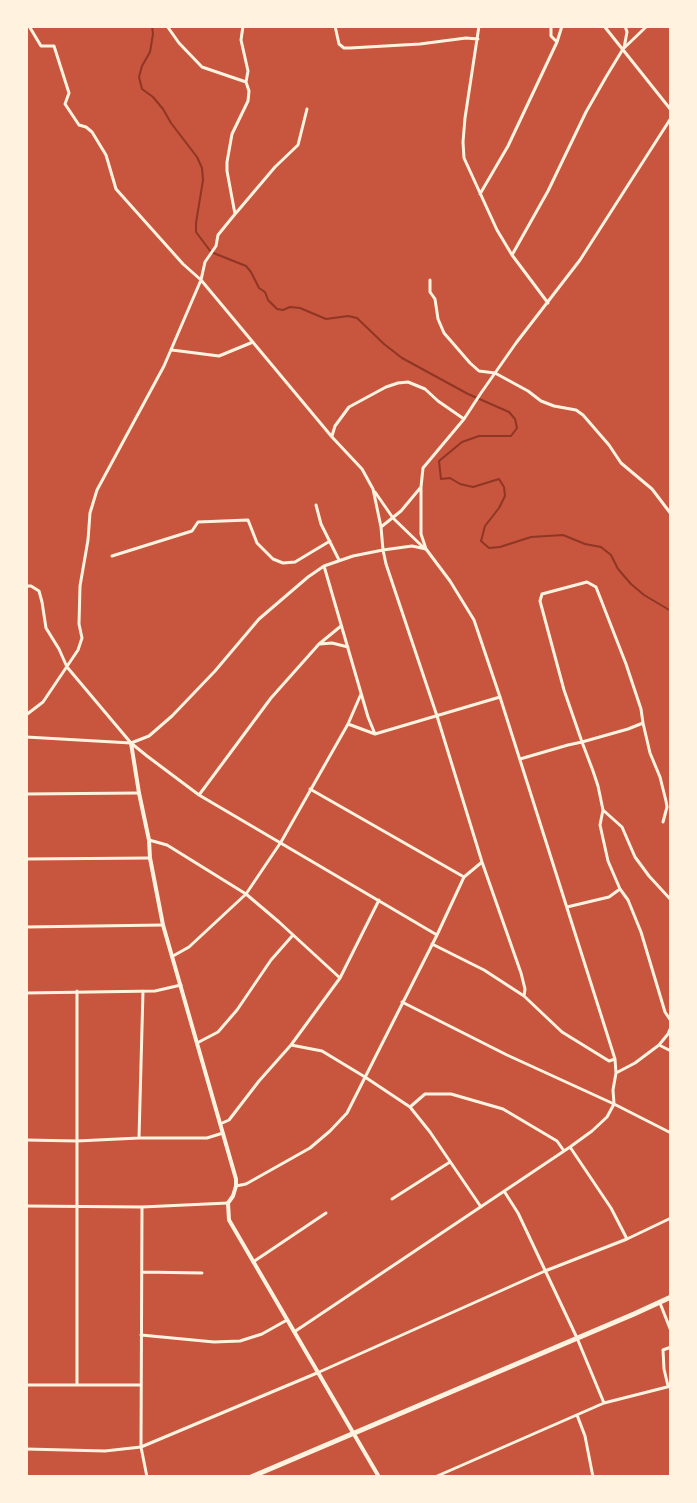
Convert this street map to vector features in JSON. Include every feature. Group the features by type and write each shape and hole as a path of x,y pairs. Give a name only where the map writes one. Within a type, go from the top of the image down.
{"highway":[{"path":"251,1477 671,1297"}],"street":[{"path":"29,26 41,46 54,46 69,93 65,104 79,125 86,127 92,132 106,155 116,188 182,264 201,280 332,437 362,469 372,489 393,518 426,549 450,581 474,620 615,1059 614,1104 607,1117 592,1131 294,1332"},
{"path":"167,26 179,43 202,67 246,82"},
{"path":"235,214 226,162 232,134 248,100 246,82 248,70 241,40 243,26"},
{"path":"335,26 339,44 344,48 420,44 466,38 478,39"},
{"path":"479,26 463,142 464,158 497,230 512,255 548,303"},
{"path":"551,26 551,36 557,42"},
{"path":"480,194 508,146 557,42 562,26"},
{"path":"604,26 671,110"},
{"path":"623,49 627,32 625,26"},
{"path":"512,255 548,191 586,112 623,49 647,26"},
{"path":"26,715 43,702 78,650 82,638 79,624 80,586 88,540 90,513 102,481 172,350 201,280 205,262 216,246 218,235 275,167 298,145 307,108"},
{"path":"426,549 422,534 421,487 423,468 464,419 537,315 580,260 670,120"},
{"path":"430,280 430,292 435,299 438,319 444,333 470,363 479,371 495,373 528,391 541,401 554,406 576,410 584,415 621,463 652,489 671,514"},
{"path":"172,350 219,356 253,342"},
{"path":"332,437 335,426 349,407 386,387 398,383 408,382 425,389 438,401 464,419"},
{"path":"381,527 401,511 421,487"},
{"path":"372,489 381,527 383,550 482,862 521,973 525,989 524,996"},
{"path":"316,505 321,524 339,560"},
{"path":"112,556 192,531 198,522 248,520 257,543 273,559 283,562 295,562 330,541"},
{"path":"26,737 132,743 148,736 172,716 215,671 259,619 308,577 324,566 339,560 383,550 412,546 426,549"},
{"path":"324,566 361,694 375,734"},
{"path":"663,822 667,807 666,801 660,777 650,753 641,709 596,587 587,582 542,594 540,601 564,690 598,786 603,810 600,825 608,861 642,932 665,1012 671,1020"},
{"path":"26,586 31,586 39,591 46,628 67,667 132,743 165,772 199,795 437,935"},
{"path":"199,795 271,698 319,644 341,626"},
{"path":"319,644 332,643 348,648"},
{"path":"173,956 189,947 246,894 281,842 348,724 361,694"},
{"path":"348,724 375,734 500,697"},
{"path":"520,759 644,723"},
{"path":"132,743 139,793 149,840 150,858 163,925 223,1133 236,1186 233,1196 228,1203 229,1220 352,1434 379,1477"},
{"path":"310,789 464,877"},
{"path":"26,794 139,793"},
{"path":"603,810 622,827 635,856 649,876 671,900"},
{"path":"149,840 167,845 246,894 340,978"},
{"path":"26,859 150,858"},
{"path":"236,1186 246,1184 310,1148 347,1113 437,935 464,877 482,862"},
{"path":"567,907 609,897 620,889"},
{"path":"220,1124 230,1120 259,1081 291,1045 340,978 379,900"},
{"path":"26,926 163,925"},
{"path":"197,1043 218,1032 237,1010 271,960 293,935"},
{"path":"432,944 484,970 524,996 562,1032 609,1061 615,1059"},
{"path":"26,993 155,991 181,986"},
{"path":"76,1385 77,991"},
{"path":"139,1138 143,991"},
{"path":"402,1002 507,1055 614,1104 671,1133"},
{"path":"616,1073 635,1063 659,1046 671,1027"},
{"path":"291,1045 322,1052 365,1077 410,1108 430,1132 480,1207"},
{"path":"659,1046 671,1051"},
{"path":"410,1108 425,1094 451,1094 503,1109 556,1141 564,1151"},
{"path":"26,1140 77,1141 139,1138 207,1138 223,1133"},
{"path":"570,1147 611,1208 627,1239"},
{"path":"392,1199 450,1162"},
{"path":"504,1191 518,1213 577,1338 604,1403"},
{"path":"26,1206 142,1207 228,1203"},
{"path":"142,1207 141,1447 147,1477"},
{"path":"253,1262 326,1212"},
{"path":"26,1449 105,1451 141,1447 317,1372 545,1271 627,1239 671,1218"},
{"path":"142,1272 202,1273"},
{"path":"660,1303 671,1331"},
{"path":"141,1335 214,1342 240,1341 262,1334 287,1320"},
{"path":"435,1477 604,1403 669,1386 664,1369 663,1350 671,1347"},
{"path":"26,1385 141,1385"},
{"path":"577,1415 585,1436 593,1477"}],"waterway":[{"path":"152,26 153,34 150,52 142,66 139,77 142,89 153,97 163,109 171,123 197,157 202,168 203,180 196,232 211,252 246,266 259,288 265,292 268,300 277,309 300,308 326,319 348,316 357,318 402,358 468,394 509,412 515,419 517,428 511,436 479,436 462,442 439,461 441,479 450,478 460,484 473,487 499,479 504,487 505,496 499,508 485,526 481,541 489,548 500,547 531,537 563,535 585,544 601,547 611,555 618,569 631,584 644,595 671,611"}]}
